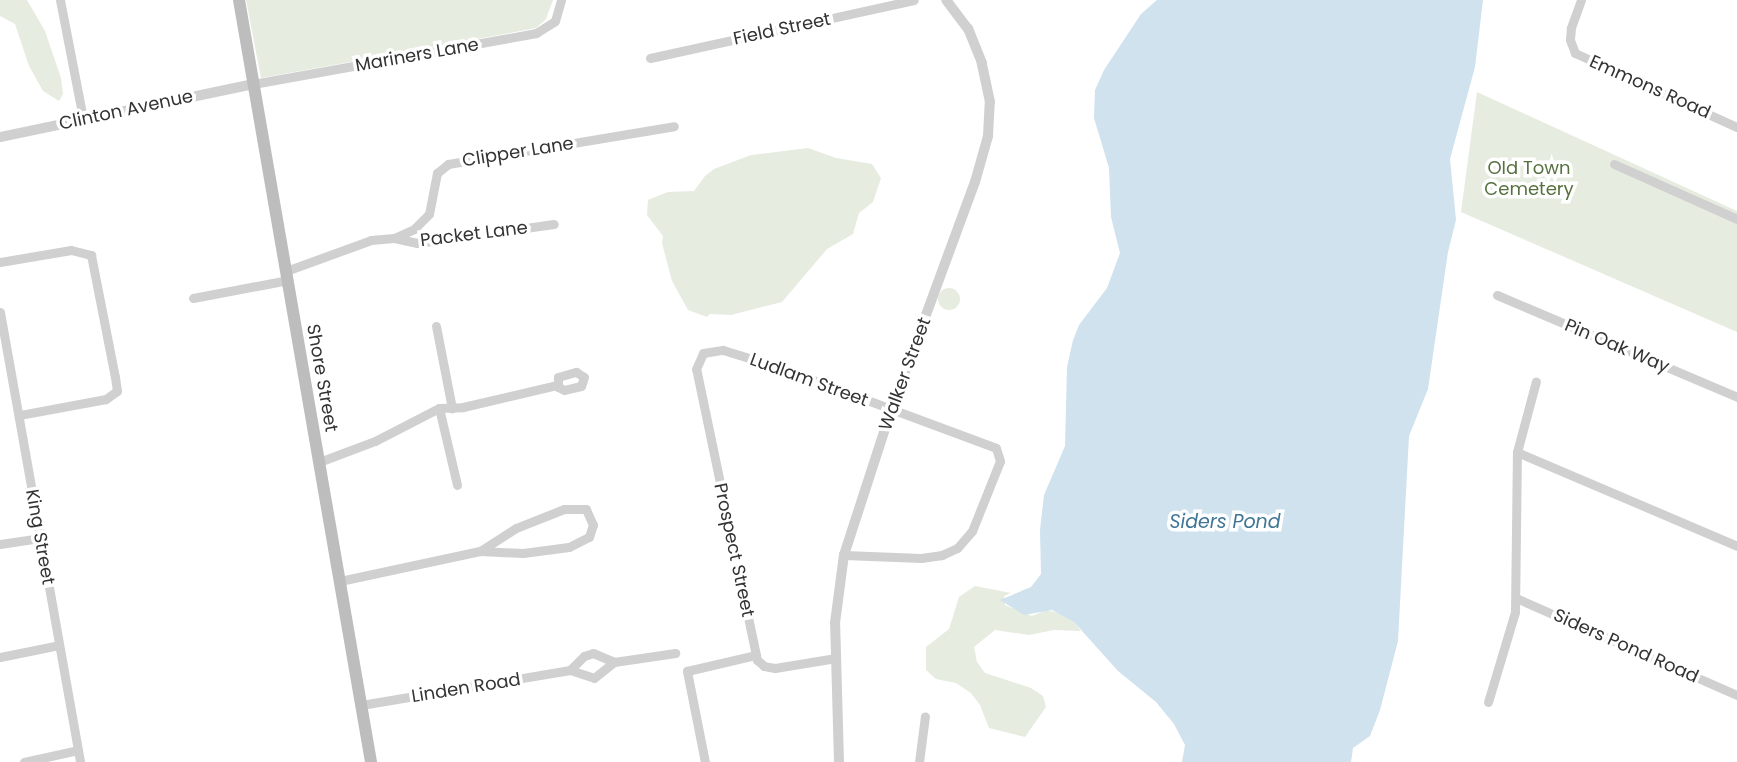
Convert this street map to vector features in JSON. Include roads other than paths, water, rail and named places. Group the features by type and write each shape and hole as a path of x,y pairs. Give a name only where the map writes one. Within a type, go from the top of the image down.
{"main road":[{"name":"Shore Street","path":"239,0 371,762"}],"street":[{"path":"60,0 83,118"},
{"name":"Mariners Lane","path":"253,84 536,33 555,21 561,0"},
{"name":"Field Street","path":"650,58 914,0"},
{"name":"Walker Street","path":"839,762 836,602 844,555 891,410 969,200 988,136 989,93 979,54 965,24 946,0"},
{"name":"Emmons Road","path":"1581,0 1570,40 1575,52 1588,61 1705,110 1737,127"},
{"name":"Clinton Avenue","path":"0,137 253,84"},
{"name":"Clipper Lane","path":"193,298 287,276 371,240 394,237 414,229 429,214 437,173 448,164 674,126"},
{"path":"1614,164 1737,219"},
{"name":"Packet Lane","path":"394,237 417,243 554,224"},
{"path":"0,262 71,250 91,255 117,391 106,399 20,415"},
{"name":"Pin Oak Way","path":"1497,295 1737,397"},
{"name":"King Street","path":"0,312 80,762"},
{"path":"436,326 452,408"},
{"name":"Ludlam Street","path":"697,360 707,351 723,350 781,368 990,444 999,453 1000,461 972,531 957,548 942,555 921,558 844,555"},
{"name":"Prospect Street","path":"697,360 696,369 707,428 756,656"},
{"path":"1488,702 1515,612 1517,452 1535,381"},
{"path":"319,462 374,441 439,408 452,408 556,385"},
{"path":"439,408 457,485"},
{"path":"1517,452 1737,546"},
{"path":"340,581 480,551 523,553 569,547 589,537 593,525 586,509 564,509 516,528 480,551"},
{"path":"0,544 40,538"},
{"name":"Siders Pond Road","path":"1516,598 1737,695"},
{"path":"0,657 59,645"},
{"name":"Linden Road","path":"570,670 584,656 593,653 614,662"},
{"name":"Linden Road","path":"361,705 570,670 594,678 614,662 675,653"},
{"path":"705,762 687,671 756,656 761,664 771,668 835,658"},
{"path":"919,762 925,716"},
{"path":"24,762 78,750"}],"water":[{"name":"Siders Pond","path":"1157,0 1483,0 1475,67 1450,159 1456,220 1448,252 1428,389 1409,436 1398,641 1380,710 1370,736 1353,748 1351,762 1182,762 1185,745 1174,724 1156,702 1118,671 1074,622 1052,610 1024,615 1000,600 1031,587 1041,574 1040,530 1044,495 1065,446 1067,367 1073,340 1079,325 1107,288 1120,253 1111,217 1109,168 1094,118 1095,90 1104,70 1141,14"}],"park label":[{"name":"Old Town Cemetery","path":"1529,179"}]}
